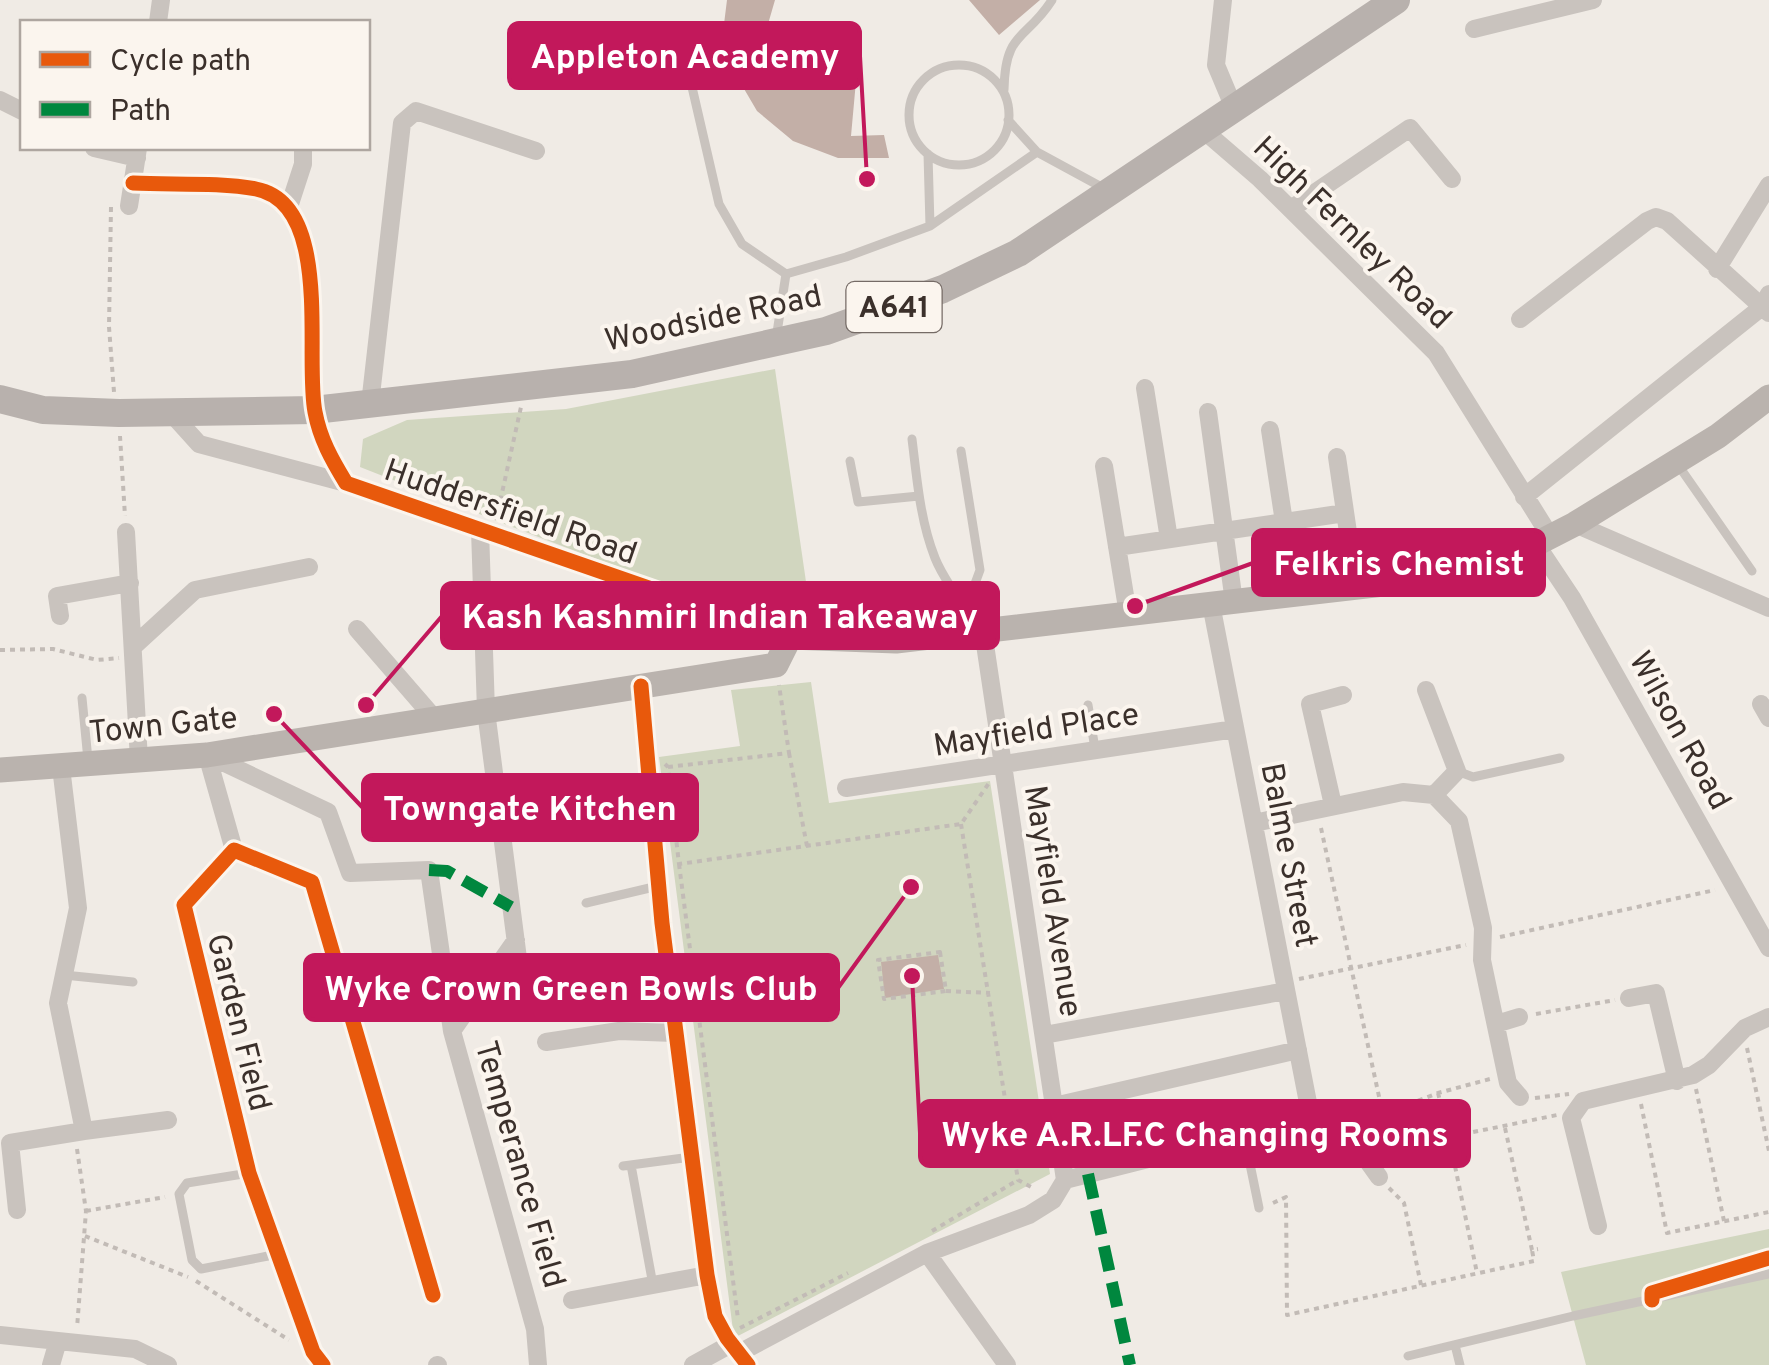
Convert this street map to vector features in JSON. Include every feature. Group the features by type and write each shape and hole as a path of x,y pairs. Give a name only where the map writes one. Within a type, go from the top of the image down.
{"main road":[{"name":"Woodside Road","path":"314,410 632,374 855,322 982,272 1018,252 1396,0"},
{"name":"Huddersfield Road","path":"790,637 896,641 972,624 1128,614 1356,587 1441,572 1506,556 1575,524 1718,436 1769,397"},
{"name":"A641","path":"0,399 43,410 119,413 314,410"},
{"path":"776,665 790,637"},
{"name":"Town Gate","path":"0,770 208,755 776,665"}],"street":[{"name":"High Fernley Road","path":"1223,0 1216,65 1234,108"},
{"path":"1474,29 1592,0"},
{"path":"370,404 402,123 416,111 536,151"},
{"path":"1291,209 1410,128 1452,179"},
{"name":"High Fernley Road","path":"1202,129 1291,209 1436,352 1524,497 1543,540"},
{"path":"112,150 138,153 133,183 121,204"},
{"path":"133,183 260,189 289,207 303,164 302,150"},
{"path":"1718,269 1769,185"},
{"name":"Huddersfield Road","path":"289,207 312,268 314,410 326,451 346,482 790,637"},
{"path":"1520,319 1646,220 1656,217 1667,220 1718,269 1767,304 1524,497"},
{"path":"1145,388 1169,539"},
{"name":"Balme Street","path":"1208,412 1225,531 1222,603 1235,729 1311,1118"},
{"path":"171,413 199,444 346,482"},
{"path":"1270,430 1284,522"},
{"path":"1337,457 1356,587"},
{"path":"1104,466 1128,614"},
{"path":"1117,547 1345,513"},
{"path":"1575,524 1769,608"},
{"path":"126,532 139,760"},
{"path":"486,532 486,711 524,1005"},
{"name":"Wilson Road","path":"1543,540 1734,886 1766,935"},
{"path":"135,652 196,590 309,568"},
{"path":"60,616 57,596 130,582"},
{"name":"Mayfield Avenue","path":"972,624 1002,763 1065,1180"},
{"path":"357,629 434,719"},
{"path":"642,686 674,1033 708,1275 715,1316 740,1354"},
{"path":"1426,690 1457,770 1434,795"},
{"path":"1325,806 1310,704 1343,696"},
{"name":"Mayfield Place","path":"846,788 1235,729"},
{"path":"208,755 234,850 312,882 433,1295"},
{"path":"208,755 328,812 350,873 430,870 452,1031"},
{"path":"61,766 78,908 58,1003 79,1132"},
{"path":"1254,824 1403,792 1434,795 1459,821 1483,928 1482,960 1506,1074 1520,1096"},
{"name":"Garden Field","path":"234,850 184,905 249,1174 319,1360"},
{"name":"Temperance Field","path":"516,940 452,1031 536,1329 538,1365"},
{"path":"1044,1035 1285,986"},
{"path":"1630,998 1656,993 1685,1078"},
{"path":"1496,1024 1519,1017"},
{"path":"1598,1226 1571,1118 1580,1106 1685,1078 1710,1064 1743,1030 1769,1017"},
{"path":"546,1042 618,1031 674,1033"},
{"path":"1054,1106 1298,1050"},
{"path":"693,1365 740,1354 926,1252 1029,1216 1053,1200 1065,1180 1311,1118 1349,1135 1379,1177"},
{"path":"17,1210 10,1143 168,1120"},
{"path":"926,1252 1007,1365"},
{"path":"572,1300 708,1275"},
{"path":"0,1335 135,1348 168,1365"},
{"path":"51,1365 67,1342"}],"lane":[{"path":"1004,93 995,80 965,65 932,72 911,99 908,116 912,133 928,154 948,164 964,166 980,161 1003,140 1008,120 1005,63 1018,36 1046,11 1052,0"},
{"path":"686,61 719,204 742,244 786,274 846,258 930,226 1037,152"},
{"path":"1008,120 1037,152 1110,191"},
{"path":"928,154 930,226"},
{"path":"775,343 786,274"},
{"path":"912,440 919,496 934,555 972,624"},
{"path":"961,451 980,570 972,624"},
{"path":"850,461 858,502 919,496"},
{"path":"1676,462 1752,570"},
{"path":"82,698 88,764"},
{"path":"1088,705 1096,750"},
{"path":"1457,770 1473,776 1560,758"},
{"path":"586,903 658,886"},
{"path":"64,976 133,982"},
{"path":"1244,1134 1259,1208"},
{"path":"653,1285 627,1165 691,1156"},
{"path":"249,1174 187,1183 180,1194 192,1260 201,1269 268,1256"},
{"path":"1408,1356 1769,1274"},
{"path":"1455,1345 1460,1365"}],"path":[{"path":"121,204 109,327 126,532"},
{"path":"486,532 526,386"},
{"path":"0,650 53,648 97,660 135,652"},
{"path":"776,665 806,846"},
{"path":"647,748 668,767 740,1328 860,1267"},
{"path":"668,767 789,752"},
{"path":"1002,763 961,824 1018,1180"},
{"path":"1325,806 1352,970 1383,1114"},
{"path":"679,864 961,824"},
{"path":"1285,986 1734,886"},
{"path":"946,991 940,952 878,960 884,1000 946,991 990,993"},
{"path":"1519,1017 1630,998"},
{"path":"1743,1030 1769,1151"},
{"path":"1349,1135 1355,1124 1438,1093 1506,1074"},
{"path":"1685,1078 1724,1222"},
{"path":"1638,1089 1667,1233 1769,1212"},
{"path":"1438,1093 1477,1272"},
{"path":"1520,1096 1544,1098 1566,1093 1580,1106"},
{"path":"1449,1138 1580,1106"},
{"path":"1259,1208 1286,1198 1288,1314 1534,1261 1535,1250 1505,1126"},
{"path":"67,1342 85,1236 79,1132"},
{"path":"1379,1177 1404,1203 1422,1285"},
{"path":"1018,1180 1053,1200"},
{"path":"928,1232 1018,1180"},
{"path":"86,1211 180,1194"},
{"path":"85,1236 179,1272 319,1360"}],"green space":[{"path":"775,369 811,616 772,614 717,601 360,467 363,439 407,420 566,409"},
{"path":"811,682 829,803 990,781 1050,1174 734,1338 659,757 740,746 731,690"},
{"path":"1769,1229 1769,1365 1586,1365 1561,1272"}],"building":[{"path":"727,0 775,0 766,31 768,57 783,79 809,88 832,83 857,70 851,136 884,135 889,158 838,158 793,141 757,111 733,70 724,24"},
{"path":"969,0 1040,0 999,35"},
{"path":"938,955 944,989 885,998 881,962"}],"marked path":[{"path":"429,870 447,871 511,907"},
{"path":"1088,1174 1130,1365"}],"cycle path":[{"path":"133,183 256,189 280,201 297,223 311,286 315,412 327,449 346,483 790,637"},
{"path":"641,686 662,923 707,1275 715,1316 748,1365"},
{"path":"323,1365 313,1352 249,1173 184,905 234,850 312,882 433,1295"},
{"path":"1652,1300 1652,1293 1769,1258"}],"place":[{"name":"Appleton Academy","path":"867,179"},
{"name":"Felkris Chemist","path":"1135,606"},
{"name":"Kash Kashmiri Indian Takeaway","path":"366,705"},
{"name":"Towngate Kitchen","path":"274,714"},
{"name":"Wyke Crown Green Bowls Club","path":"911,887"},
{"name":"Wyke A.R.LF.C Changing Rooms","path":"912,976"}]}
